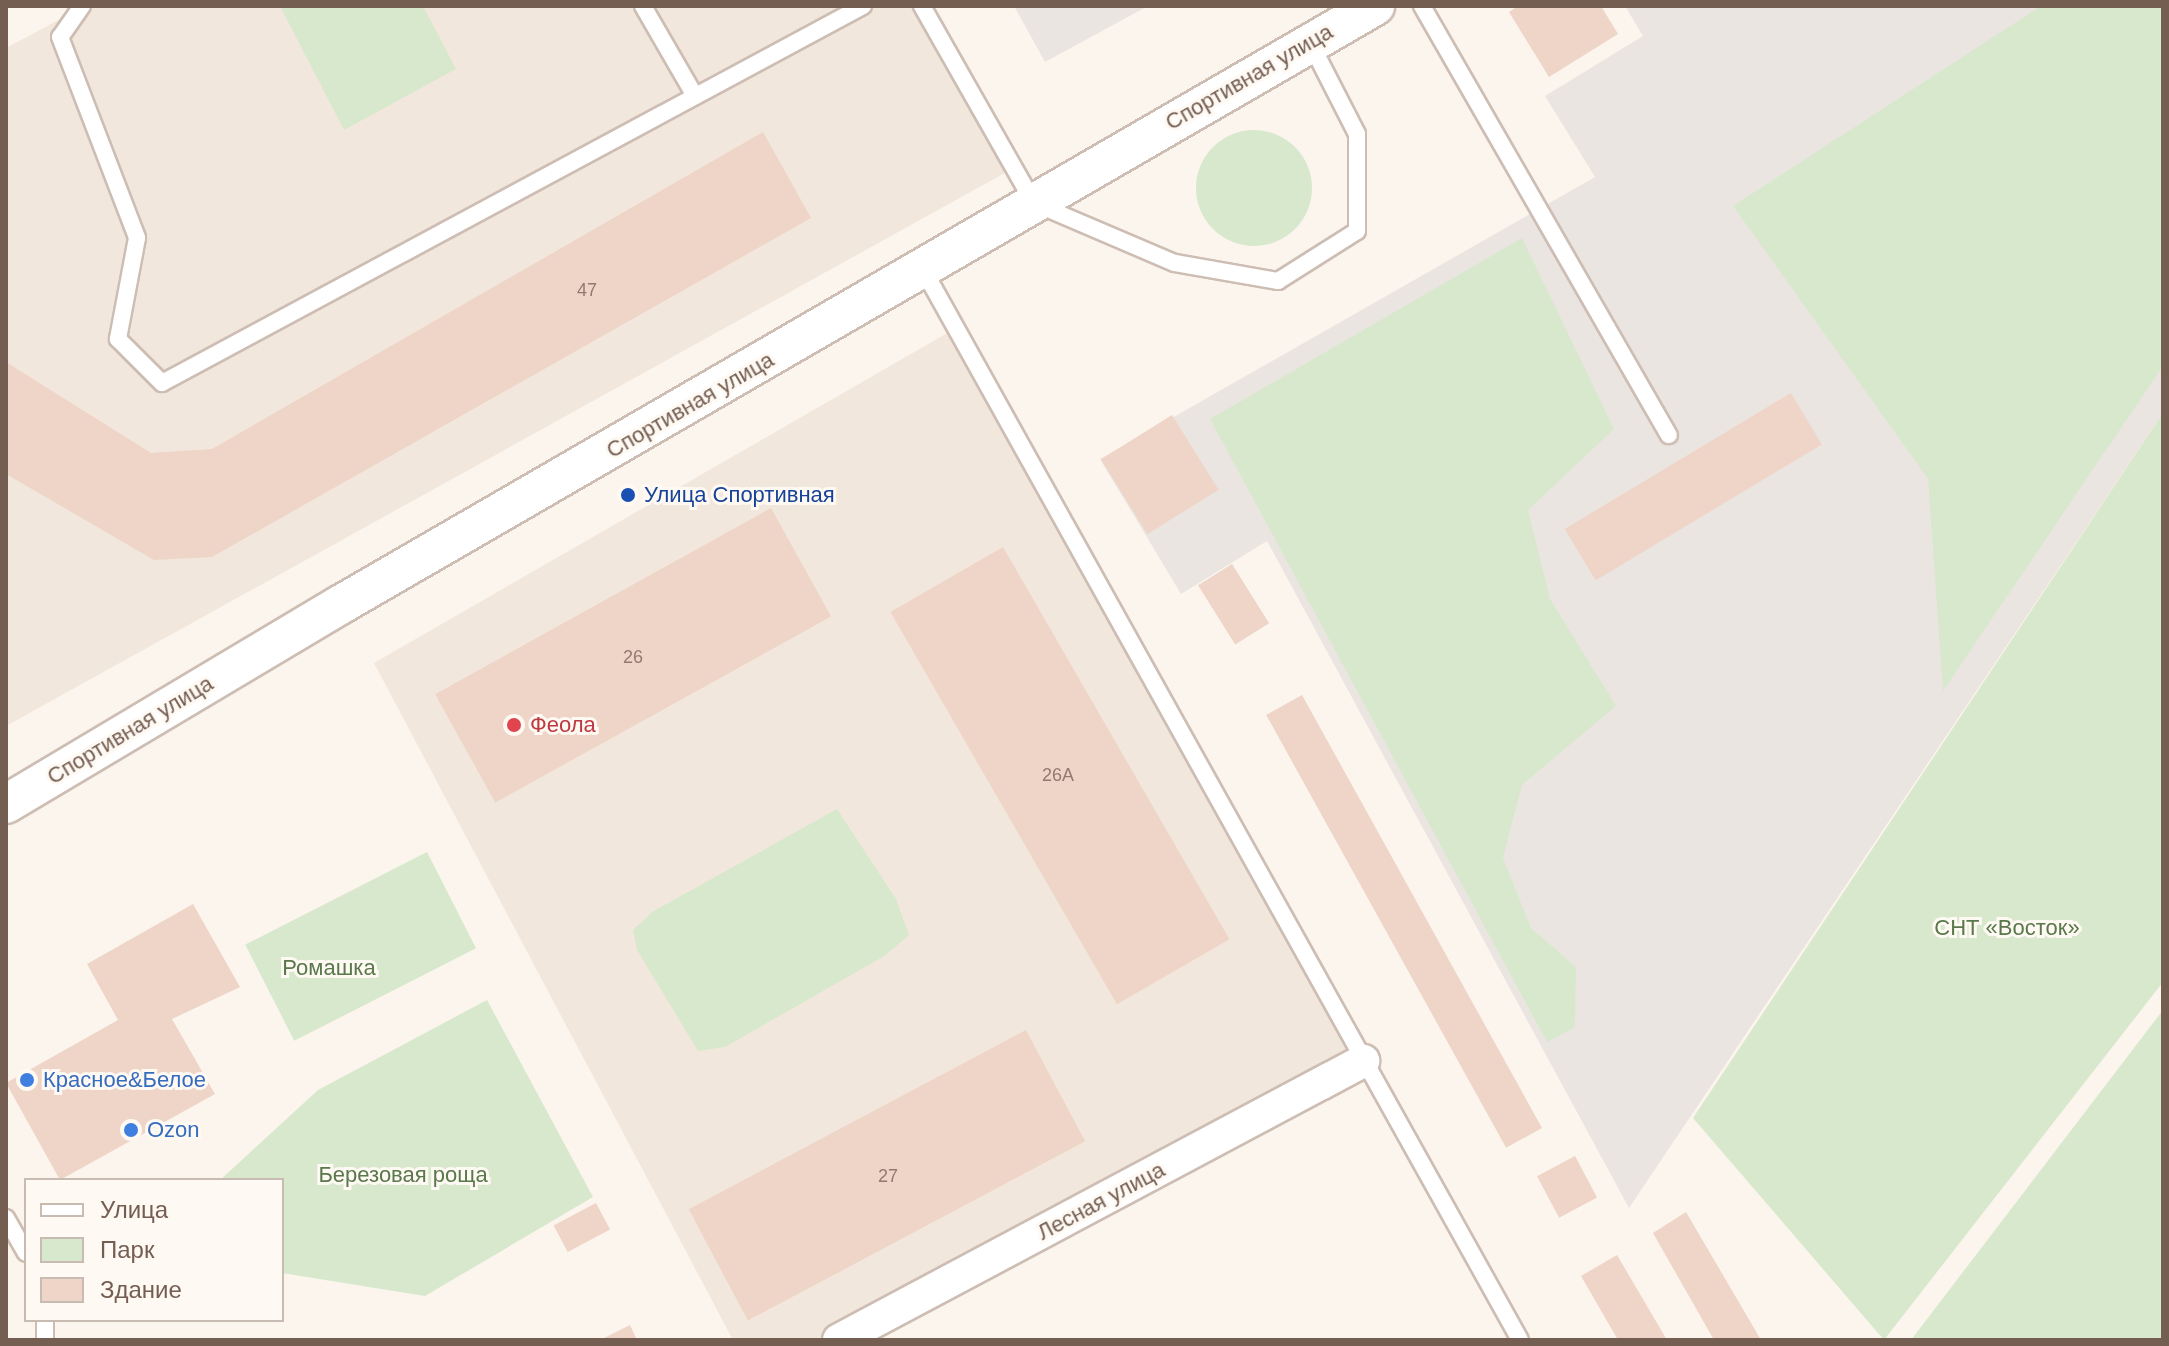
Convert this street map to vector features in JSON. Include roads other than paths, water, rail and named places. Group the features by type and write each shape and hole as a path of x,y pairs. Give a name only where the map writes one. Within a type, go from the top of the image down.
{"street":[{"name":"Спортивная улица","path":"6,804 340,605 923,269 1309,41 1375,6"},
{"name":"Лесная улица","path":"839,1340 1363,1061"}],"lane":[{"path":"82,6 60,37 137,238 118,339 162,383 863,6"},
{"path":"643,6 695,96"},
{"path":"922,6 1034,203 1175,263 1278,281 1357,231 1357,134 1309,41"},
{"path":"1422,6 1669,435"},
{"path":"923,269 1520,1340"},
{"path":"6,1218 24,1250"}],"place":[{"name":"Улица Спортивная","path":"628,495"},
{"name":"Феола","path":"514,725"},
{"name":"Красное&Белое","path":"27,1080"},
{"name":"Ozon","path":"131,1130"}],"park label":[{"name":"СНТ «Восток»","path":"2007,928"},
{"name":"Ромашка","path":"329,968"},
{"name":"Березовая роща","path":"403,1175"}]}
